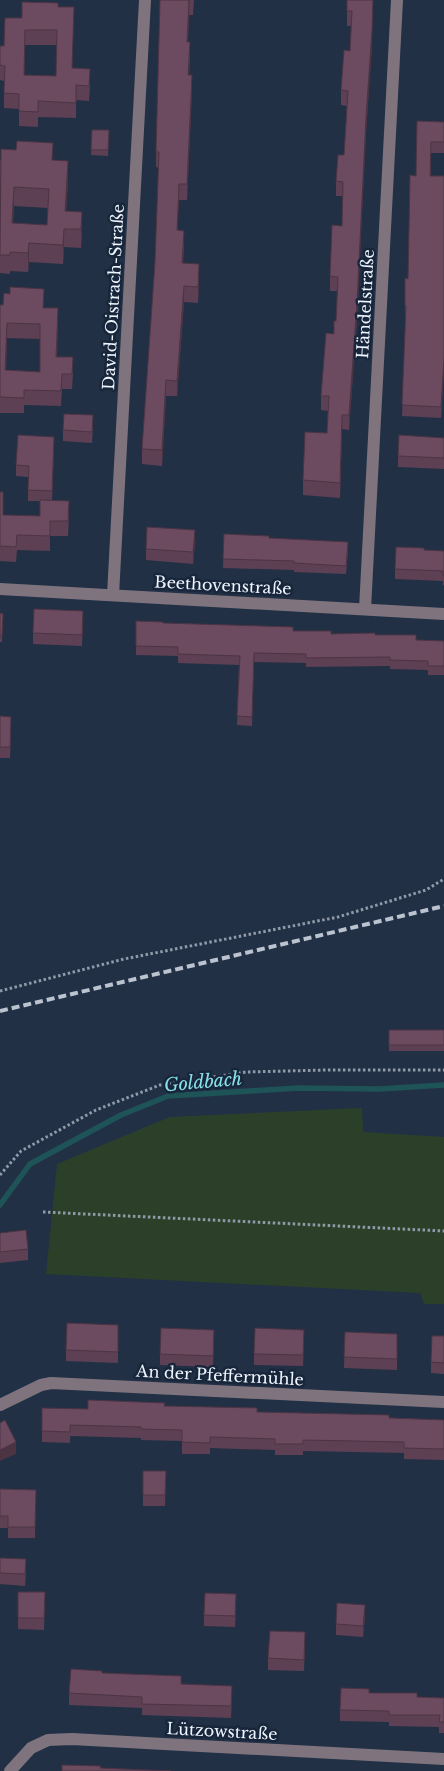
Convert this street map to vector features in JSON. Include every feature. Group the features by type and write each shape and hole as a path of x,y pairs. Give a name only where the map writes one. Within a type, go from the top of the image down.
{"street":[{"name":"David-Oistrach-Straße","path":"113,595 145,0"},
{"name":"Händelstraße","path":"365,610 397,0"},
{"name":"Beethovenstraße","path":"0,589 444,614"},
{"name":"An der Pfeffermühle","path":"0,1405 41,1385 52,1383 444,1402"},
{"name":"Lützowstraße","path":"10,1771 31,1748 48,1740 72,1739 444,1759"}],"path":[{"path":"0,991 124,959 338,917 426,890 444,879"},
{"path":"0,1175 21,1151 96,1110 160,1085 246,1072 444,1070"},
{"path":"43,1212 444,1231"}],"green space":[{"path":"362,1108 363,1132 444,1137 444,1304 424,1304 420,1293 46,1274 57,1164 170,1117"}],"building":[{"path":"160,0 189,0 187,42 190,42 188,75 192,75 187,184 179,184 177,230 184,231 182,263 199,264 198,287 184,286 177,381 166,380 162,450 142,449 155,262 159,152 156,152"},
{"path":"347,0 373,0 357,303 349,415 342,415 340,483 303,480 305,432 327,433 329,396 321,396 326,333 334,334 334,321 336,321 338,277 330,276 332,225 342,226 343,182 336,181 338,155 344,155 348,91 341,90 344,50 350,51 352,11 347,11"},
{"path":"22,2 58,3 58,7 74,7 72,68 90,69 89,86 76,85 76,103 38,101 38,112 19,111 19,94 4,93 5,66 0,65 0,46 4,46 5,18 22,18","holes":["25,30 57,30 56,76 24,75"]},
{"path":"417,121 444,122 444,142 431,142 430,176 444,176 444,358 441,407 402,405 406,306 405,278 408,279 410,175 416,176"},
{"path":"92,130 109,130 108,150 91,150"},
{"path":"17,141 53,143 52,160 68,161 65,211 82,212 81,229 64,229 63,245 29,243 28,253 10,252 10,255 0,255 1,149 16,150","holes":["14,187 49,189 47,225 12,223"]},
{"path":"10,287 44,289 43,308 58,308 56,357 73,357 72,374 62,374 61,391 24,390 24,398 0,397 0,305 3,305 4,293 10,294","holes":["7,323 40,324 40,372 5,370"]},
{"path":"64,414 93,415 92,432 63,430"},
{"path":"18,435 54,437 52,491 28,490 29,466 16,465"},
{"path":"399,435 444,438 444,458 398,456"},
{"path":"0,492 3,492 3,515 40,516 40,500 69,501 68,521 50,521 50,536 17,535 16,547 0,546"},
{"path":"147,527 195,530 193,552 146,549"},
{"path":"224,534 348,542 346,566 294,563 294,561 223,559"},
{"path":"396,547 444,551 444,576 443,571 395,569"},
{"path":"34,609 83,611 82,635 33,633"},
{"path":"0,613 3,614 2,636 0,636"},
{"path":"136,621 293,627 293,631 331,631 331,634 375,633 375,635 416,635 416,640 444,641 444,666 428,666 428,661 390,660 390,657 306,658 306,654 254,653 252,717 237,716 240,656 178,654 178,647 136,646"},
{"path":"0,716 11,717 10,747 0,747"},
{"path":"389,1030 444,1030 444,1045 389,1045"},
{"path":"26,1230 28,1249 0,1252 0,1233"},
{"path":"67,1323 118,1325 118,1352 66,1350"},
{"path":"161,1328 214,1330 213,1356 160,1354"},
{"path":"255,1328 304,1330 303,1355 254,1354"},
{"path":"345,1332 397,1334 397,1359 344,1357"},
{"path":"432,1336 444,1336 444,1363 431,1362"},
{"path":"88,1400 165,1403 164,1406 257,1408 257,1412 389,1415 389,1418 444,1420 444,1449 404,1448 404,1442 303,1440 303,1444 275,1444 275,1439 210,1437 210,1443 182,1442 182,1430 141,1429 141,1427 70,1425 70,1432 42,1431 42,1408 88,1409"},
{"path":"5,1420 16,1442 0,1450 0,1423"},
{"path":"143,1471 166,1471 165,1495 143,1495"},
{"path":"0,1489 36,1490 35,1527 8,1527 8,1516 0,1516"},
{"path":"0,1558 26,1559 25,1574 0,1573"},
{"path":"18,1592 45,1592 44,1618 18,1618"},
{"path":"205,1593 236,1594 235,1616 204,1615"},
{"path":"337,1603 365,1605 363,1626 336,1624"},
{"path":"270,1631 305,1632 304,1660 268,1658"},
{"path":"71,1669 102,1671 102,1673 181,1676 181,1684 232,1686 231,1706 142,1704 142,1697 69,1693"},
{"path":"341,1688 369,1689 369,1693 417,1693 417,1697 444,1698 444,1722 439,1722 440,1715 389,1715 389,1711 340,1710"},
{"path":"62,1765 101,1766 100,1768 171,1771 62,1771"}],"waterway":[{"name":"Goldbach","path":"0,1205 30,1164 121,1115 168,1096 299,1088 379,1089 444,1085"}],"railway":[{"path":"0,1011 444,906"}]}
